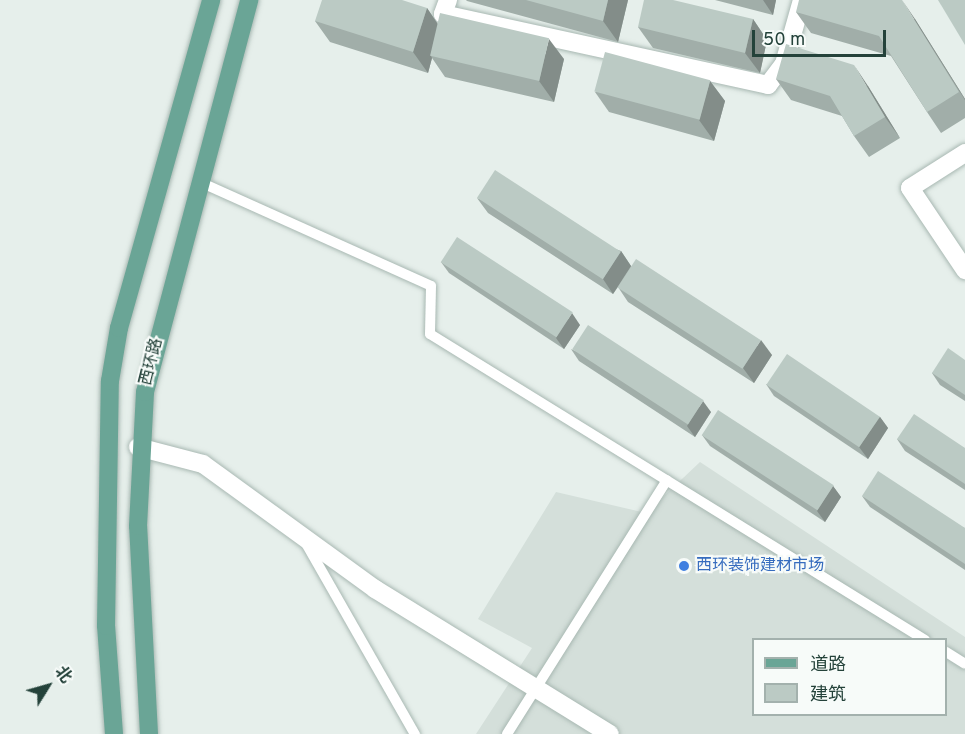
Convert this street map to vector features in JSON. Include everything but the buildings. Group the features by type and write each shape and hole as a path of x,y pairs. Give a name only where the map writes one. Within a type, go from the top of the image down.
{"main road":[{"path":"114,734 106,626 110,381 119,328 211,0"},
{"name":"西环路","path":"149,734 141,627 138,447 145,392 249,0"}],"street":[{"path":"448,0 443,14 768,85 784,64 802,0"},
{"path":"965,153 910,188 965,270"},
{"path":"138,447 203,464 375,589 610,734"}],"lane":[{"path":"200,182 431,286 430,334 923,638"},
{"path":"507,734 667,480"},
{"path":"301,534 415,734"},
{"path":"947,653 965,664"}],"shaded area":[{"name":"西环装饰建材市场","path":"700,462 965,637 965,734 476,734 532,648 478,619 556,492 646,513"}],"place":[{"name":"西环装饰建材市场","path":"684,566"}]}
